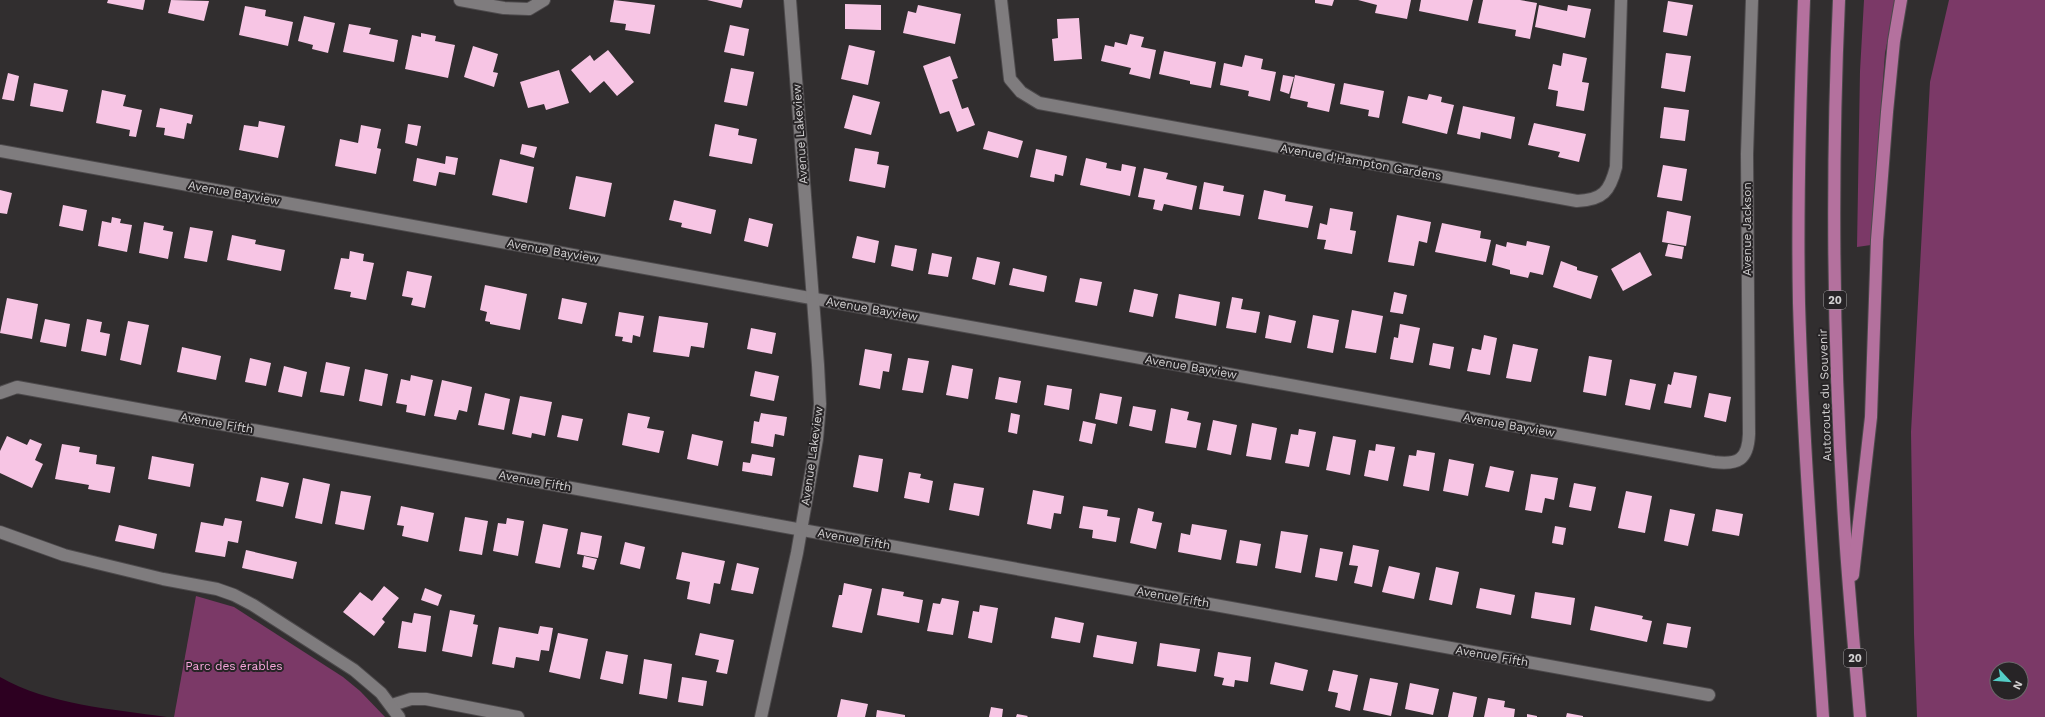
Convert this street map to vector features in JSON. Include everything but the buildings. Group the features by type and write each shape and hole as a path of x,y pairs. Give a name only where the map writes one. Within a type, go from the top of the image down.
{"highway":[{"name":"Autoroute du Souvenir","path":"1804,0 1799,143 1799,302 1807,487 1823,717"},
{"name":"Autoroute du Souvenir","path":"1840,0 1835,133 1835,284 1840,446 1860,717"},
{"path":"1851,600 1872,417 1881,180 1891,65 1901,0"}],"street":[{"path":"460,0 504,8 529,9 544,0"},
{"name":"Avenue Lakeview","path":"761,717 801,529 819,421 820,385 790,0"},
{"name":"Avenue d'Hampton Gardens","path":"1001,0 1010,79 1021,92 1039,103 1577,201 1597,199 1604,194 1610,187 1616,168 1622,0"},
{"name":"Avenue Jackson","path":"1743,457 1748,447 1749,434 1747,154 1752,0"},
{"name":"Avenue Bayview","path":"0,150 1714,462 1732,463 1743,457"},
{"name":"Avenue Fifth","path":"0,393 17,387 1709,695"},
{"path":"0,532 64,555 163,579 217,589 234,595 253,605 354,670 375,687 392,705 399,717"},
{"path":"392,705 411,699 426,699 518,717"}],"green space":[{"path":"1864,0 1896,0 1885,53 1871,245 1857,247 1860,71"},
{"path":"1949,0 2045,0 2045,717 1917,717 1914,634 1911,432 1930,82"},
{"name":"Parc des érables","path":"196,596 234,607 343,677 360,691 385,717 174,717"}],"shaded area":[{"path":"0,677 39,694 60,700 167,717 0,717"}]}
